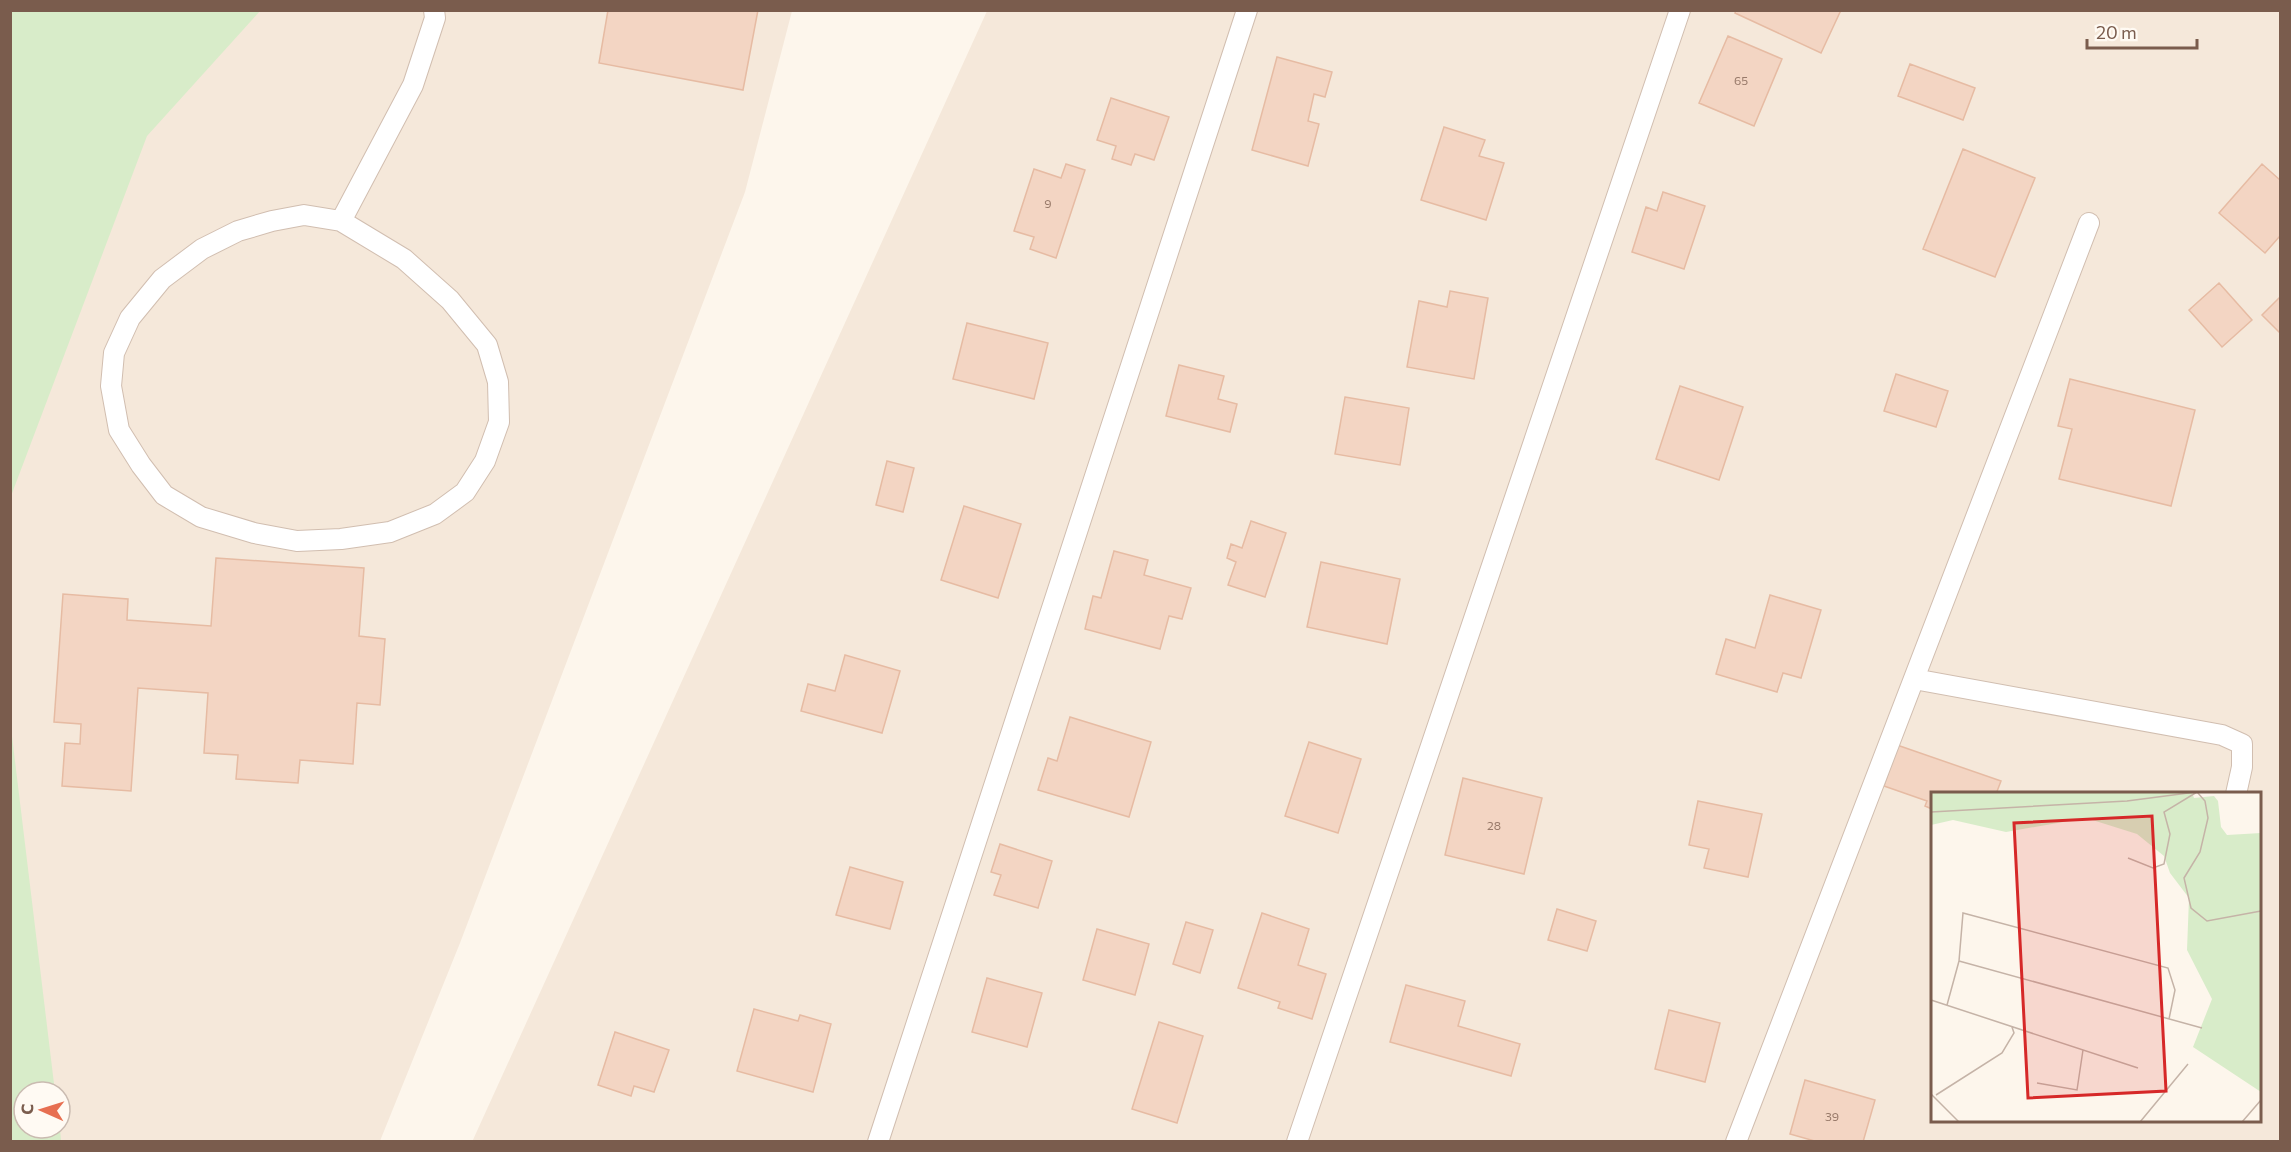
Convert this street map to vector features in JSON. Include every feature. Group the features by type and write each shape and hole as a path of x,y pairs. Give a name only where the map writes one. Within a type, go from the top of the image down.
{"lane":[{"path":"342,221 413,85 435,18 434,10"},
{"path":"878,1142 1247,10"},
{"path":"1297,1142 1680,10"},
{"path":"304,215 342,221 404,259 450,300 487,345 498,382 499,422 486,461 465,492 435,514 390,532 341,539 297,541 254,533 201,517 164,495 141,465 119,430 111,386 114,352 130,318 162,279 202,249 238,231 304,215"},
{"path":"1736,1142 2089,223"},
{"path":"1914,679 2222,735 2242,744 2242,767 2236,792"}],"shaded area":[{"path":"189,11 792,11 745,192 460,943 380,1141 11,1141 10,320"},
{"path":"987,11 2280,11 2280,1141 472,1142"}],"green space":[{"path":"11,10 260,11 147,136 11,496"},
{"path":"11,728 54,1080 12,1080 12,1140 61,1141 11,1141"}],"building":[{"path":"608,10 758,10 743,90 599,63"},
{"path":"1736,10 1841,10 1821,53 1735,13"},
{"path":"1728,36 1782,59 1754,126 1699,103"},
{"path":"1277,57 1332,72 1325,97 1314,94 1308,121 1319,124 1308,166 1252,150"},
{"path":"1910,64 1975,88 1963,120 1898,96"},
{"path":"1111,98 1169,117 1154,160 1135,154 1131,165 1112,159 1116,146 1097,140"},
{"path":"1444,127 1485,140 1479,156 1504,163 1486,220 1421,200"},
{"path":"1963,149 2035,178 1995,277 1923,249"},
{"path":"1066,164 1085,170 1056,258 1030,249 1034,237 1014,231 1034,169 1061,178"},
{"path":"2262,164 2280,180 2280,236 2265,253 2219,213"},
{"path":"1663,192 1705,206 1684,269 1632,252 1646,207 1657,211"},
{"path":"2219,283 2252,320 2222,347 2189,310"},
{"path":"1450,291 1488,298 1474,379 1407,367 1419,301 1447,307"},
{"path":"2280,297 2280,333 2262,315"},
{"path":"967,323 1048,343 1034,399 953,379"},
{"path":"1179,365 1224,376 1218,399 1237,404 1230,432 1166,416"},
{"path":"1896,374 1948,391 1936,427 1884,411"},
{"path":"2070,379 2195,410 2171,506 2059,479 2072,429 2058,426"},
{"path":"1680,386 1743,407 1719,480 1656,459"},
{"path":"1345,397 1409,408 1400,465 1335,454"},
{"path":"887,461 914,468 903,512 876,505"},
{"path":"964,506 1021,524 998,598 941,580"},
{"path":"1251,521 1286,533 1265,597 1228,585 1236,562 1227,558 1231,544 1242,548"},
{"path":"1114,551 1148,560 1144,575 1191,588 1182,619 1169,616 1160,649 1085,629 1093,596 1101,598"},
{"path":"216,558 364,568 359,636 385,639 380,705 357,703 353,764 300,760 298,783 236,779 238,755 204,753 208,693 138,688 131,791 62,786 65,743 80,744 81,724 54,722 63,594 128,599 127,620 211,626"},
{"path":"1321,562 1400,579 1387,644 1307,627"},
{"path":"1770,595 1821,610 1801,678 1783,673 1777,692 1716,674 1726,639 1755,648"},
{"path":"845,655 900,671 882,733 801,711 808,684 835,691"},
{"path":"1070,717 1151,742 1129,817 1038,790 1048,758 1057,761"},
{"path":"1309,742 1361,759 1338,833 1285,816"},
{"path":"1897,745 2001,781 1997,792 1931,792 1931,809 1925,806 1927,801 1884,786"},
{"path":"1463,778 1542,798 1524,874 1445,855"},
{"path":"1698,801 1762,814 1748,877 1704,868 1709,849 1689,845"},
{"path":"1000,844 1052,861 1038,908 994,895 1001,875 991,872"},
{"path":"850,867 903,882 890,929 836,915"},
{"path":"1557,909 1596,921 1587,951 1548,940"},
{"path":"1262,913 1309,929 1298,965 1326,974 1312,1019 1278,1008 1280,1002 1238,988"},
{"path":"1186,922 1213,930 1200,973 1173,964"},
{"path":"1097,929 1149,944 1135,995 1083,980"},
{"path":"987,978 1042,993 1027,1047 972,1032"},
{"path":"1406,985 1465,1001 1458,1026 1520,1044 1511,1076 1390,1042"},
{"path":"754,1009 798,1021 800,1015 831,1024 813,1092 737,1071"},
{"path":"1669,1010 1720,1023 1705,1082 1655,1069"},
{"path":"1159,1022 1203,1036 1177,1123 1132,1109"},
{"path":"615,1032 669,1050 654,1092 634,1086 631,1096 598,1085"},
{"path":"1805,1080 1875,1100 1863,1142 1818,1142 1790,1134"}]}
